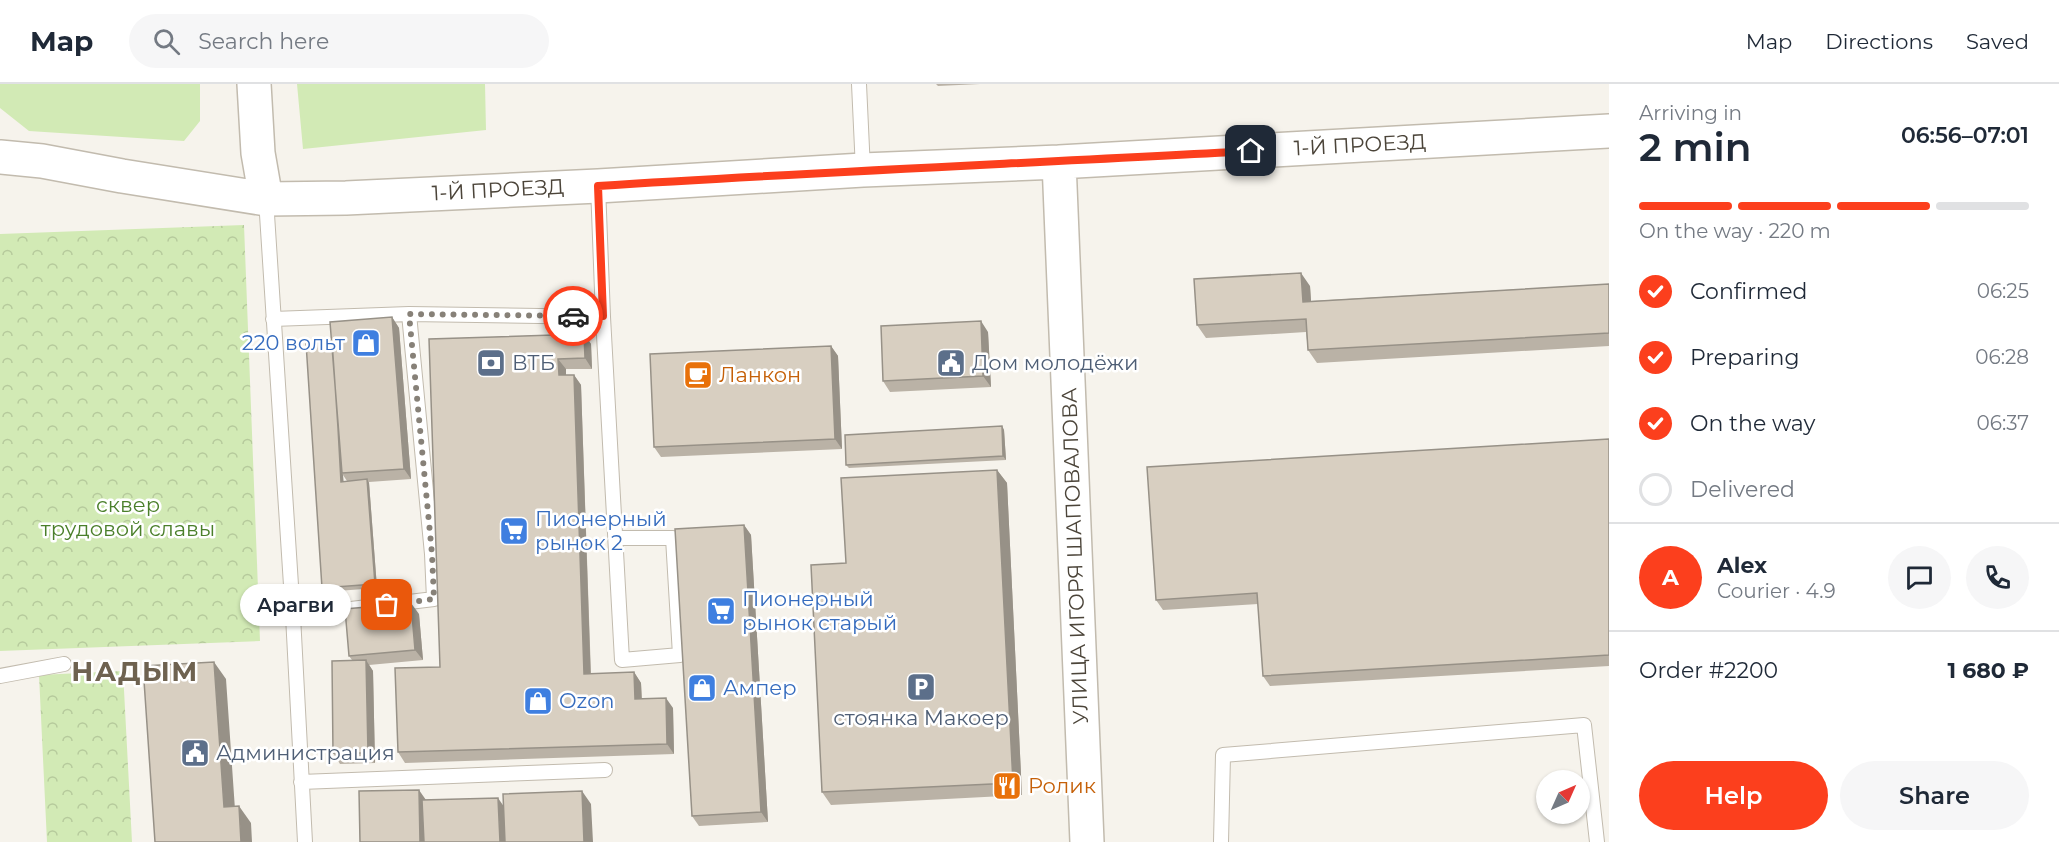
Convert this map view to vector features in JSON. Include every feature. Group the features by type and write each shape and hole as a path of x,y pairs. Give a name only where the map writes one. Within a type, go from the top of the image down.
{"street":[{"path":"254,84 258,153 266,199"},
{"name":"1-Й ПРОЕЗД","path":"0,157 42,161 266,199 346,198 863,170 1059,162 1609,131"},
{"name":"УЛИЦА ИГОРЯ ШАПОВАЛОВА","path":"1059,162 1087,842"}],"lane":[{"path":"859,84 863,170"},
{"path":"598,186 603,316 615,538 622,660 680,655 673,538 615,538"},
{"path":"266,199 293,616 304,842"},
{"path":"273,319 409,314 603,316"},
{"path":"293,616 434,599 432,554 409,314"},
{"path":"0,676 64,664"},
{"path":"1221,842 1223,755 1584,725 1597,842"},
{"path":"301,782 605,770"}],"green space":[{"path":"0,84 200,84 200,121 184,141 29,131 0,108"},
{"path":"297,84 485,84 486,130 303,149"},
{"name":"сквер трудовой славы","path":"244,225 260,641 0,651 0,234"},
{"path":"123,671 132,842 47,842 39,675"}],"building":[{"path":"1301,273 1303,302 1609,284 1609,333 1308,350 1306,319 1197,325 1194,279"},
{"path":"392,317 404,469 342,473 330,322"},
{"path":"981,321 983,376 883,381 881,326"},
{"name":"Пионерный рынок 2","path":"584,334 585,358 558,359 559,375 574,375 584,674 634,672 635,699 666,698 667,744 398,752 395,668 440,667 429,339"},
{"path":"332,341 341,482 367,479 375,584 322,588 306,343"},
{"path":"831,346 835,439 654,447 650,354"},
{"path":"1002,426 1003,456 846,465 845,435"},
{"path":"1609,439 1609,655 1263,676 1257,593 1156,600 1147,467"},
{"name":"стоянка Макоер","path":"997,470 1013,783 822,792 811,565 846,563 841,478"},
{"name":"Пионерный рынок старый","path":"744,525 761,812 692,816 675,529"},
{"path":"411,603 415,650 349,656 345,609"},
{"path":"366,660 368,753 333,753 332,661"},
{"name":"Администрация","path":"214,662 224,807 239,806 241,842 155,842 143,666"},
{"path":"419,790 420,842 360,842 359,791"},
{"path":"582,791 584,842 505,842 503,794"},
{"path":"498,798 500,842 424,842 422,800"}],"way so far":[{"path":"387,605 434,599 432,554 409,314 573,316"}],"place":[{"name":"220 вольт","path":"366,343"},
{"name":"ВТБ","path":"491,363"},
{"name":"Дом молодёжи","path":"951,363"},
{"name":"Ланкон","path":"698,375"},
{"name":"Пионерный рынок 2","path":"514,531"},
{"name":"Арагви","path":"387,605"},
{"name":"Пионерный рынок старый","path":"721,611"},
{"name":"стоянка Макоер","path":"921,687"},
{"name":"Ампер","path":"702,688"},
{"name":"Ozon","path":"538,701"},
{"name":"Администрация","path":"195,753"},
{"name":"Ролик","path":"1007,786"}],"district":[{"name":"НАДЫМ","path":"135,672"}],"route":[{"path":"573,316 603,316 598,186 1251,151"}]}
